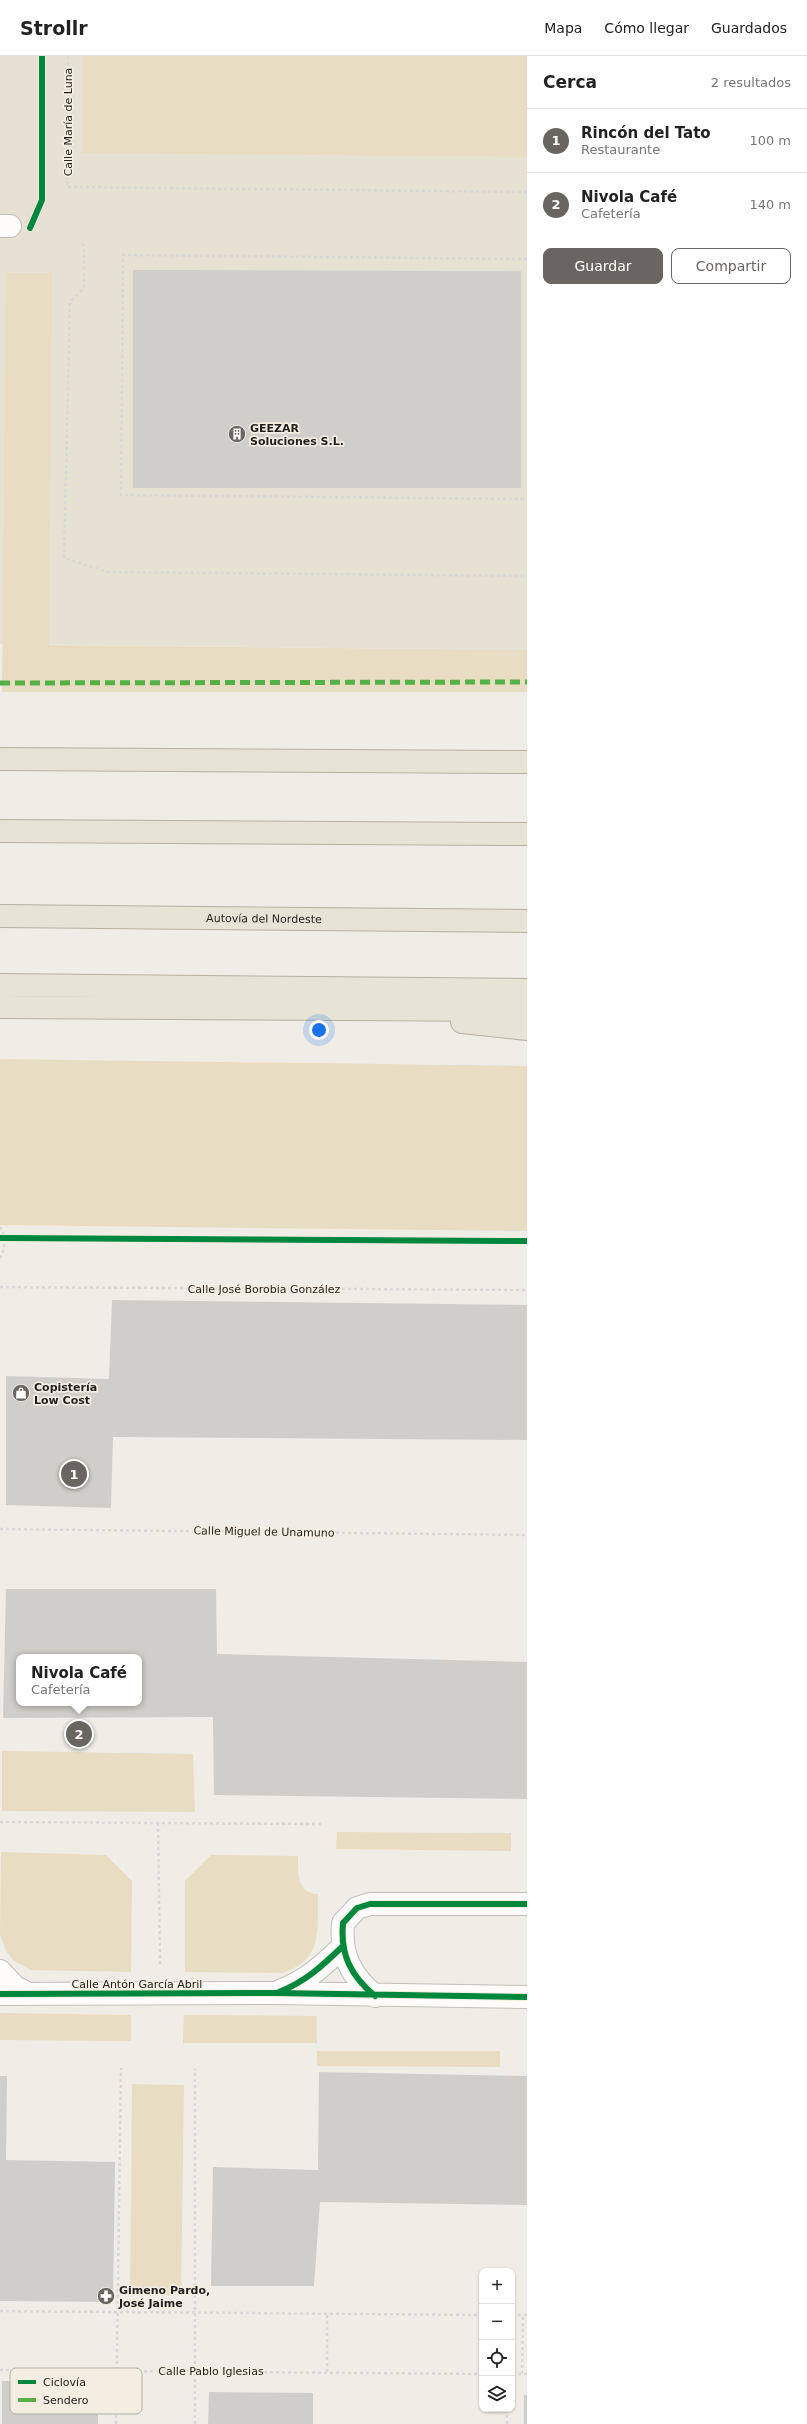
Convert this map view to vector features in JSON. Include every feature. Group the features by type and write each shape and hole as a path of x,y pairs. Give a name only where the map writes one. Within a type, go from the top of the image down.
{"highway":[{"path":"0,759 527,762"},
{"path":"0,831 527,834"},
{"name":"Autovía del Nordeste","path":"0,916 527,921"},
{"path":"0,985 527,990"},
{"path":"0,1007 527,1010"},
{"path":"327,1008 527,1029"}],"street":[{"path":"375,1996 356,1978 342,1947 343,1923 357,1908 370,1904 527,1904"},
{"name":"Calle Antón García Abril","path":"275,1993 298,1984 312,1976 342,1947"},
{"path":"0,1971 15,1987 29,1994"},
{"name":"Calle Antón García Abril","path":"0,1994 275,1993 375,1996 527,1997"}],"path":[{"path":"82,244 84,244 84,288 70,302 64,558 108,572 527,576"},
{"path":"527,259 124,254 121,495 527,499"},
{"path":"0,1227 4,1232 5,1238 4,1250 0,1258"},
{"path":"0,1822 321,1824"},
{"path":"158,1823 160,1966"},
{"path":"116,2368 121,2068"},
{"path":"195,2069 195,2424"},
{"path":"0,2311 479,2315"},
{"path":"327,2314 327,2372"},
{"path":"522,2374 525,2315"},
{"path":"515,2374 527,2374"},
{"path":"507,2412 507,2424"}],"shaded area":[{"path":"0,56 527,56 527,650 0,644"},
{"path":"83,56 527,56 527,157 83,153"},
{"path":"6,273 52,273 49,645 527,650 527,692 2,692"},
{"path":"0,1059 527,1066 527,1231 0,1225"},
{"path":"2,1751 193,1754 195,1812 2,1811"},
{"path":"337,1832 511,1833 511,1851 336,1849"},
{"path":"1,1852 106,1855 132,1881 131,1972 31,1970 14,1961 6,1951 0,1934"},
{"path":"211,1855 298,1856 298,1869 302,1886 311,1893 318,1894 318,1920 315,1942 312,1951 305,1960 296,1967 282,1973 185,1972 185,1881"},
{"path":"0,2013 131,2015 131,2041 0,2040"},
{"path":"184,2015 317,2016 317,2043 183,2043"},
{"path":"317,2051 500,2051 500,2067 317,2066"},
{"path":"132,2084 184,2085 181,2295 130,2295"}],"building":[{"path":"133,270 521,271 521,488 133,488"},
{"path":"112,1300 527,1305 527,1440 113,1437 111,1508 6,1505 6,1376 109,1379"},
{"path":"6,1589 216,1589 217,1654 527,1662 527,1799 214,1795 213,1717 3,1718"},
{"path":"319,2072 527,2076 527,2205 320,2202 314,2286 211,2286 213,2167 318,2170"},
{"path":"0,2076 7,2076 6,2160 115,2162 113,2302 0,2301"},
{"path":"2,2381 10,2381 10,2414 98,2414 98,2424 2,2424"},
{"path":"209,2392 313,2393 313,2424 208,2424"},
{"path":"524,2395 527,2395 527,2424 524,2424"}],"marked path":[{"path":"0,683 527,682"}],"cycle path":[{"path":"30,228 42,200 42,56"},
{"path":"0,1238 527,1241"},
{"path":"375,1996 359,1981 345,1955 343,1945 343,1923 357,1908 370,1904 527,1904"},
{"path":"279,1992 305,1978 320,1967 342,1947"},
{"path":"0,1994 275,1993 527,1997"}],"place":[{"name":"GEEZAR Soluciones S.L.","path":"237,434"},
{"name":"Copistería Low Cost","path":"21,1393"},
{"name":"Rincón del Tato","path":"74,1474"},
{"name":"Nivola Café","path":"79,1734"},
{"name":"Gimeno Pardo, José Jaime","path":"106,2296"}]}
